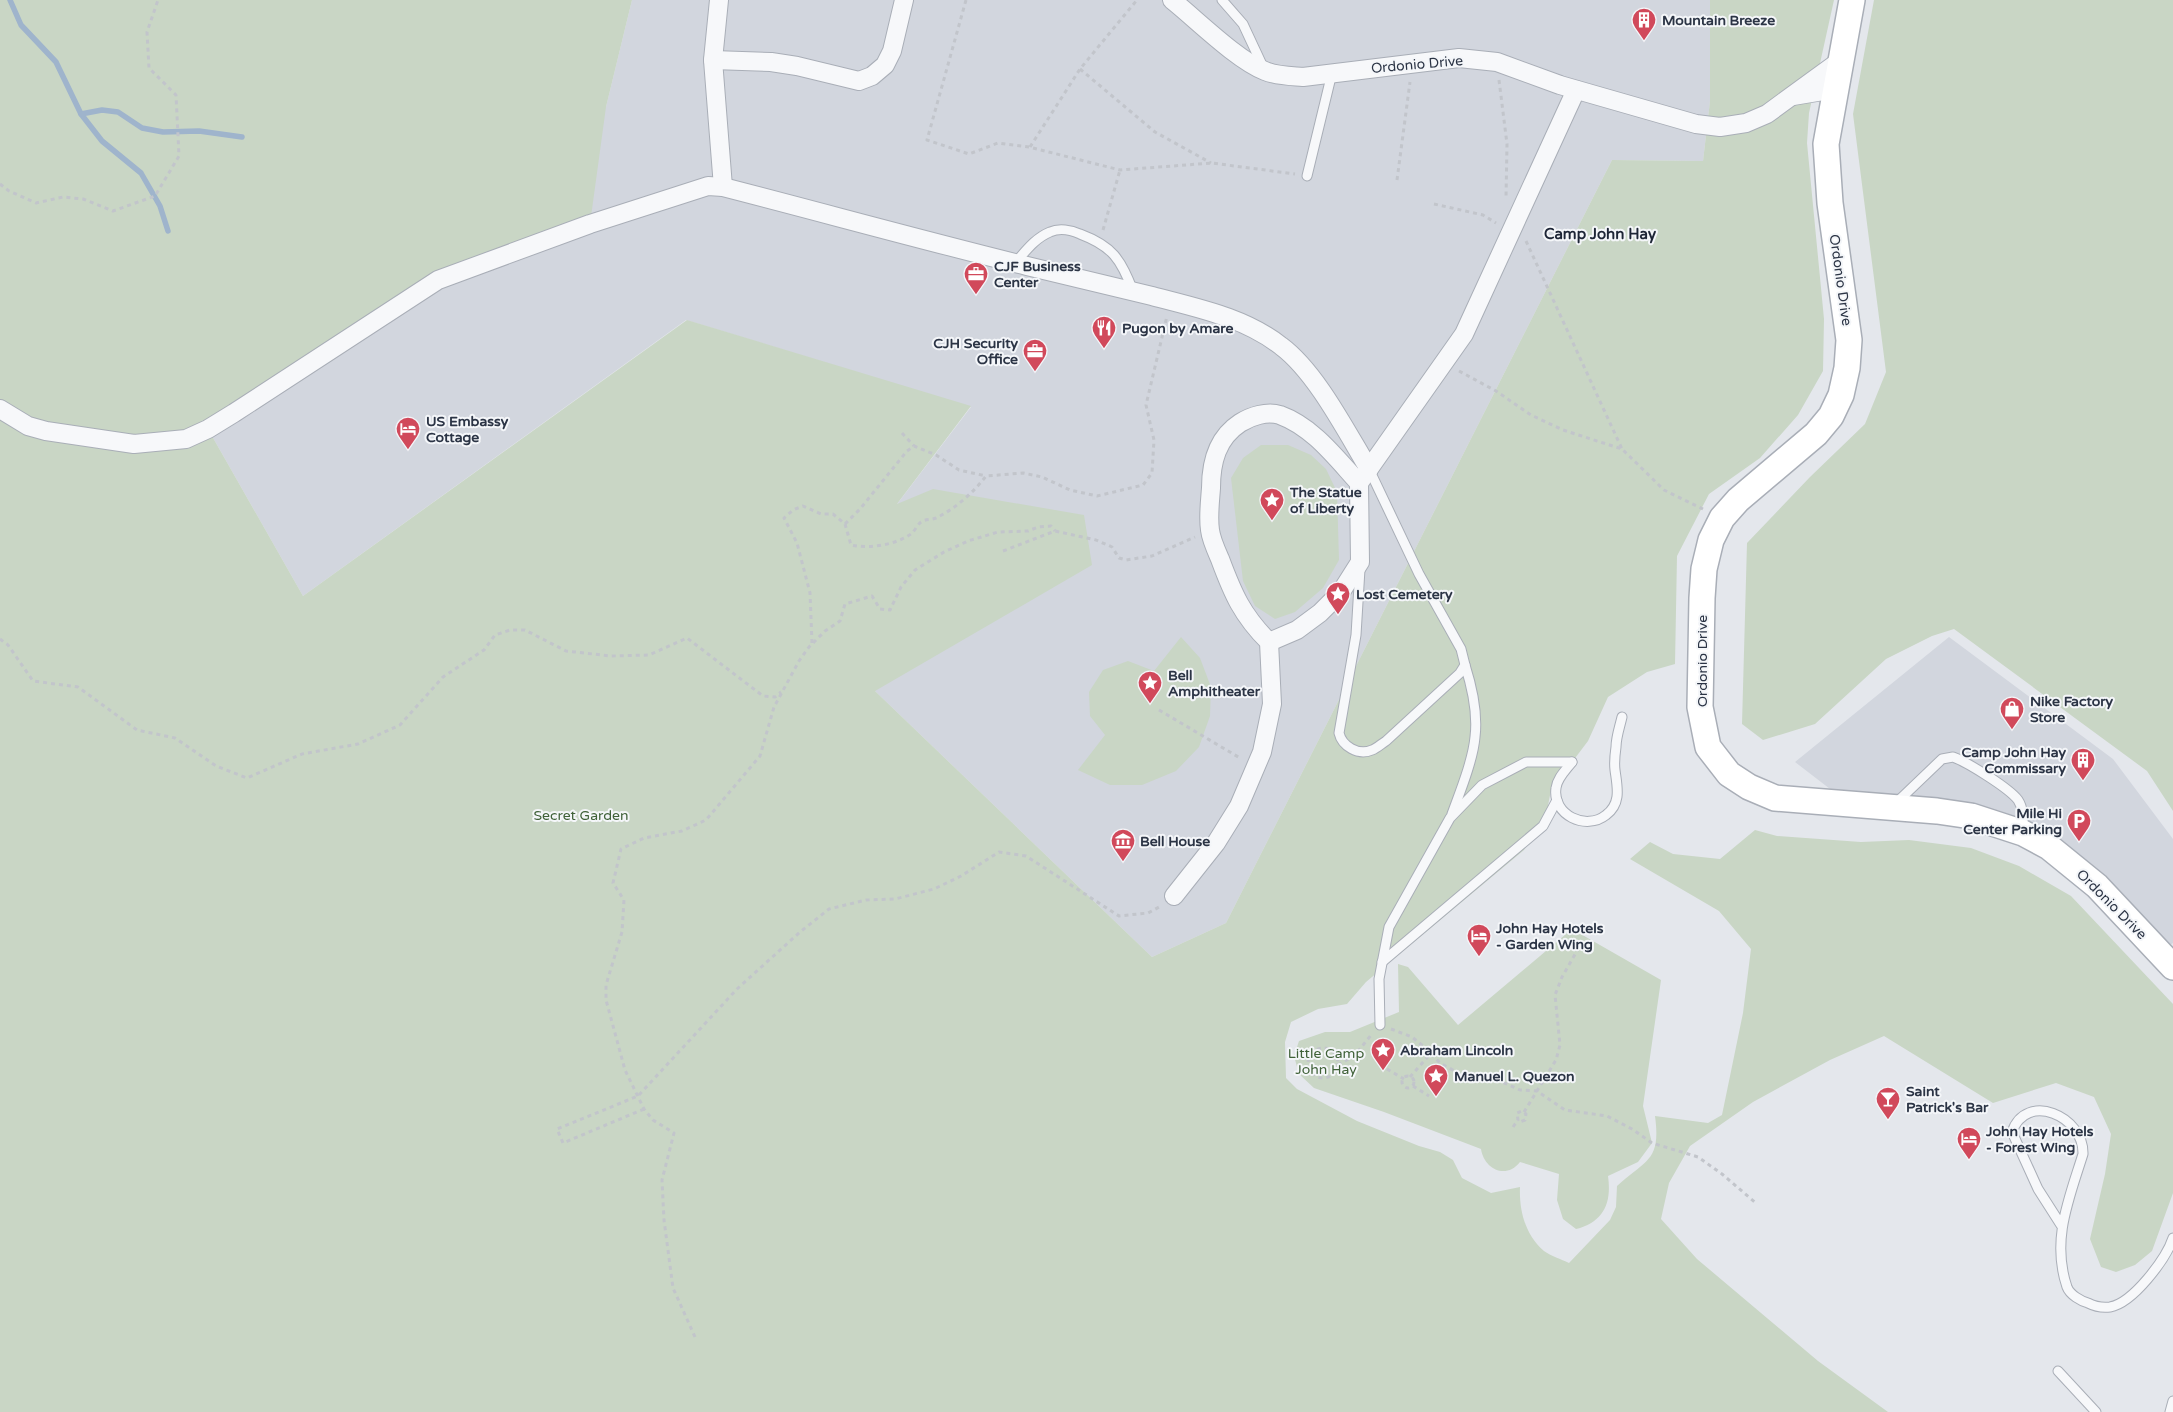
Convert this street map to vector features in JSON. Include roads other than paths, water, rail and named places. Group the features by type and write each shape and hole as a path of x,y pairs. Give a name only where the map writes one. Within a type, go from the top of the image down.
{"street":[{"path":"719,0 713,60 723,186"},
{"path":"713,60 770,62 797,66 858,81 872,76 885,65 892,51 904,0"},
{"name":"Ordonio Drive","path":"1172,0 1234,51 1265,71 1285,76 1304,76 1414,62 1466,58 1497,62 1576,90 1696,124 1720,127 1746,123 1767,114 1841,60"},
{"name":"Ordonio Drive","path":"1852,0 1826,144 1830,203 1849,340 1847,368 1841,395 1831,416 1816,434 1738,500 1722,518 1711,540 1704,569 1702,598 1700,707 1708,747 1729,774 1749,788 1775,798 1892,806 1971,816 2023,833 2049,847 2097,886 2173,967"},
{"name":"Ordonio Drive","path":"1790,97 1835,89"},
{"path":"1364,476 1464,334 1576,90"},
{"path":"0,409 28,426 46,431 134,444 186,439 208,429 234,413 438,280 599,221 708,186 723,186 1015,263 1171,301 1239,321 1261,332 1283,347 1305,369 1323,394 1364,476 1360,562 1341,592 1320,612 1297,630 1269,642"},
{"path":"1174,896 1216,843 1239,806 1262,752 1272,704 1269,642 1252,625 1234,596 1210,531 1213,459 1222,440 1232,428 1254,416 1278,414 1294,422 1364,476"}],"lane":[{"path":"1222,0 1242,24 1265,71"},
{"path":"1307,176 1332,73"},
{"path":"1015,263 1032,245 1051,231 1074,231 1100,242 1118,260 1133,291"},
{"path":"1364,476 1461,648 1473,691 1475,737 1463,784 1450,818 1389,926 1379,979 1380,1025"},
{"path":"1360,562 1356,636 1339,733 1340,740 1346,746 1365,752 1386,741 1460,673 1465,664"},
{"path":"1556,800 1562,810 1570,817 1588,822 1606,815 1613,808 1618,790 1615,752 1622,717"},
{"path":"1892,806 1942,759 1953,756 1983,774 2018,800 2022,809 2023,833"},
{"path":"1382,962 1543,826 1556,800 1557,784 1572,762 1526,762 1482,785 1450,818"},
{"path":"2061,1225 2038,1189 2012,1132 2019,1120 2029,1113 2040,1110 2062,1116 2077,1130 2083,1144 2082,1154 2061,1225 2060,1260 2068,1290 2082,1301 2096,1306 2110,1307 2123,1302 2148,1278 2170,1248 2173,1238"},
{"path":"2058,1371 2096,1412"},
{"path":"2170,1412 2173,1401"}],"waterway":[{"path":"10,0 21,25 56,62 81,114 102,141 141,173 160,206 168,231"},
{"path":"81,114 102,110 118,112 142,128 163,132 199,131 242,137"}],"place":[{"name":"Mountain Breeze","path":"1644,41"},
{"name":"CJF Business Center","path":"976,295"},
{"name":"Pugon by Amare","path":"1104,349"},
{"name":"CJH Security Office","path":"1035,372"},
{"name":"US Embassy Cottage","path":"408,450"},
{"name":"The Statue of Liberty","path":"1272,521"},
{"name":"Lost Cemetery","path":"1338,615"},
{"name":"Bell Amphitheater","path":"1150,704"},
{"name":"Nike Factory Store","path":"2012,730"},
{"name":"Camp John Hay Commissary","path":"2083,781"},
{"name":"Mile Hi Center Parking","path":"2079,842"},
{"name":"Bell House","path":"1123,862"},
{"name":"John Hay Hotels - Garden Wing","path":"1479,957"},
{"name":"Abraham Lincoln","path":"1383,1071"},
{"name":"Manuel L. Quezon","path":"1436,1097"},
{"name":"Saint Patrick's Bar","path":"1888,1120"},
{"name":"John Hay Hotels - Forest Wing","path":"1969,1160"}],"district":[{"name":"Camp John Hay","path":"1600,234"}],"park label":[{"name":"Secret Garden","path":"581,815"},
{"name":"Little Camp John Hay","path":"1326,1062"}]}
